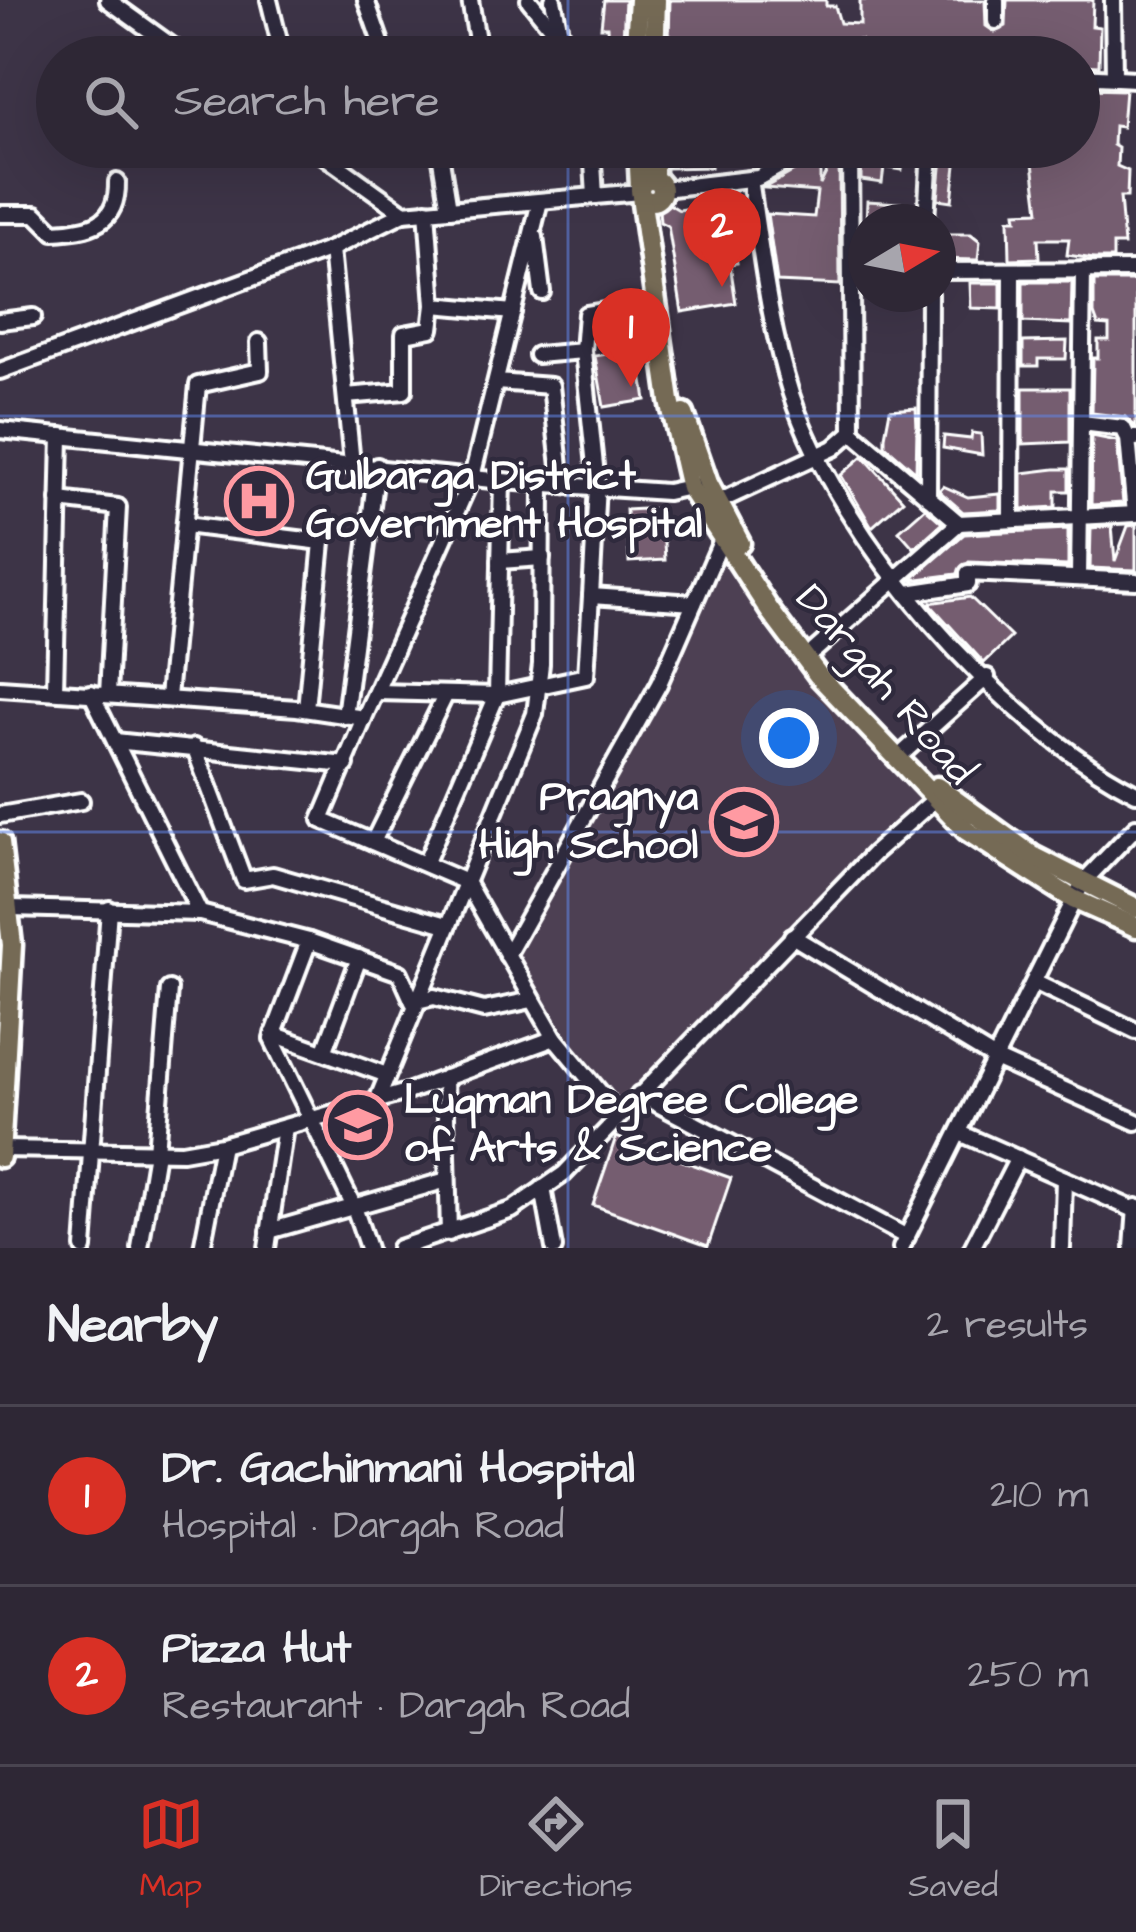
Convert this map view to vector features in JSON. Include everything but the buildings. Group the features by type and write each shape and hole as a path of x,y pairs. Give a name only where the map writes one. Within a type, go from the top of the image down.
{"main road":[{"path":"639,0 642,36"},
{"path":"647,36 656,0"},
{"name":"Dargah Road","path":"643,168 699,485 718,502 776,603 944,795 1136,927"},
{"name":"Dargah Road","path":"651,168 648,191 654,303 699,485 723,537 818,675 978,841 1078,890 1136,908"},
{"path":"0,842 10,908 0,1153"}],"street":[{"path":"108,0 158,36"},
{"path":"269,0 278,36"},
{"path":"366,0 378,36"},
{"path":"470,0 476,36"},
{"path":"529,0 558,36"},
{"path":"553,0 563,36"},
{"path":"996,0 996,21"},
{"path":"1113,0 1114,78"},
{"path":"1100,77 1136,79"},
{"path":"341,168 404,213"},
{"path":"442,168 449,208"},
{"path":"593,168 595,196"},
{"path":"0,371 331,249 404,213 750,179 772,168"},
{"path":"852,168 854,204"},
{"path":"927,204 929,168"},
{"path":"750,179 790,391 816,456 850,518 895,578 987,677 1076,761 1136,794"},
{"path":"0,214 36,214 54,232 93,230 117,198 117,182"},
{"path":"540,201 472,477 320,819 466,882 555,1038 619,1115"},
{"path":"346,396 404,392 404,334 431,329 434,305 427,210"},
{"path":"534,226 542,292"},
{"path":"331,249 352,464"},
{"path":"956,271 1136,270 1136,254"},
{"path":"1079,578 1083,270"},
{"path":"1011,518 1012,271"},
{"path":"376,692 497,695 588,674 597,485 583,351 586,314 654,303"},
{"path":"434,305 513,312"},
{"path":"851,432 857,312"},
{"path":"928,497 929,312"},
{"path":"0,321 33,317"},
{"path":"168,698 199,383 260,371 259,342"},
{"path":"537,355 583,351"},
{"path":"496,382 551,386 562,484"},
{"path":"814,651 959,524 1136,514 1132,438 1123,428 1082,423"},
{"path":"0,430 502,481 667,492 699,485"},
{"path":"718,502 816,456 851,432"},
{"path":"851,432 959,524"},
{"path":"55,690 61,436"},
{"path":"345,716 377,466"},
{"path":"426,862 497,695 502,481"},
{"path":"377,1101 413,1002 535,714 542,483"},
{"path":"59,500 118,507 100,693 115,741 200,913"},
{"path":"185,525 322,542 306,709"},
{"path":"507,955 659,684 723,537"},
{"path":"500,561 542,558"},
{"path":"908,593 968,584 968,573 1136,581"},
{"path":"591,596 694,603"},
{"path":"903,753 987,677"},
{"path":"0,688 306,709 364,718"},
{"path":"374,842 446,694"},
{"path":"115,741 346,765"},
{"path":"194,747 244,880 274,875 447,925"},
{"path":"399,1248 512,1210 543,1188 934,800"},
{"path":"0,815 81,801"},
{"path":"639,1094 904,1242 1078,890 1136,827"},
{"path":"10,908 200,913 309,940 400,973 413,1002"},
{"path":"84,1248 110,909"},
{"path":"792,936 997,1060 1136,1123"},
{"path":"309,940 273,1034 279,1061 354,1207 368,1248"},
{"path":"326,1050 359,958"},
{"path":"1034,982 1136,1030"},
{"path":"140,1248 156,1152 169,989"},
{"path":"413,1002 434,997 484,1010 532,1000"},
{"path":"273,1034 387,1075"},
{"path":"0,1153 156,1152 222,1145 377,1101 555,1038"},
{"path":"445,1078 449,1233"},
{"path":"267,1248 284,1127"},
{"path":"960,1133 1136,1209 1133,1248"},
{"path":"202,1248 222,1145"},
{"path":"972,1248 1018,1158"},
{"path":"1062,1248 1064,1179"},
{"path":"269,1232 447,1180"},
{"path":"543,1188 554,1248"}],"shaded area":[{"name":"Pragnya High School","path":"727,550 928,797 872,846 619,1105 559,1035 513,954 664,688"}],"place":[{"name":"Pizza Hut","path":"722,287"},
{"name":"Dr. Gachinmani Hospital","path":"631,387"},
{"name":"Gulbarga District Government Hospital","path":"259,501"},
{"name":"Pragnya High School","path":"744,822"},
{"name":"Luqman Degree College of Arts & Science","path":"358,1125"}]}
